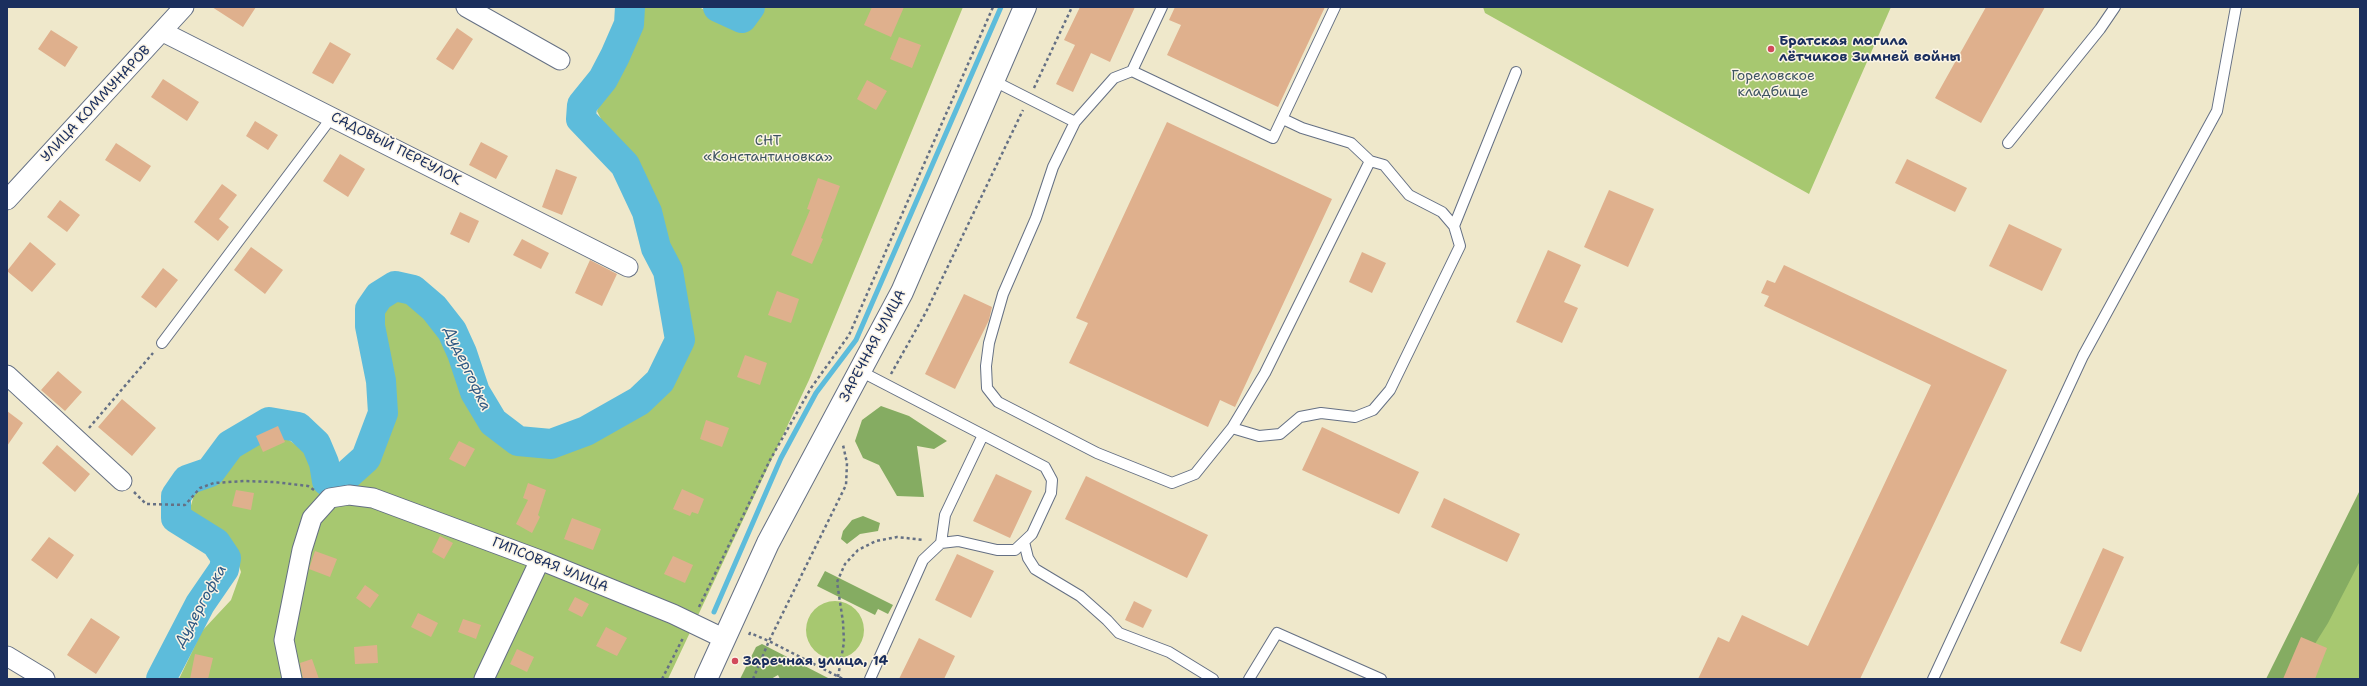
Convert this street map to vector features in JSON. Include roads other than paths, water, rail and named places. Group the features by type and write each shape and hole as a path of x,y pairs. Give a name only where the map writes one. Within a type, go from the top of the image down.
{"street":[{"name":"УЛИЦА КОММУНАРОВ","path":"7,200 184,7"},
{"path":"466,7 560,60"},
{"name":"ЗАРЕЧНАЯ УЛИЦА","path":"706,679 768,543 902,292 1025,7"},
{"name":"САДОВЫЙ ПЕРЕУЛОК","path":"162,32 628,267"},
{"path":"7,375 122,481"},
{"name":"ГИПСОВАЯ УЛИЦА","path":"292,679 284,640 293,589 312,518 330,498 349,495 373,498 540,560 691,623 725,639"},
{"path":"484,679 540,560"},
{"path":"7,656 45,679"}],"lane":[{"path":"1162,7 1132,71 1114,78 1075,122 1053,167 1036,218 1003,294 988,343 986,366 988,388 998,402 1096,453 1172,482 1195,474 1232,428 1265,373 1370,161"},
{"path":"1132,71 1273,138 1335,7"},
{"path":"2008,143 2100,29 2115,7"},
{"path":"1933,679 2083,356 2217,112 2236,7"},
{"path":"1454,226 1516,72"},
{"path":"994,81 1075,122"},
{"path":"162,343 332,117"},
{"path":"1232,428 1259,436 1280,434 1300,417 1321,413 1355,417 1373,410 1390,390 1460,246 1454,226 1442,212 1409,194 1384,165 1370,161 1351,143 1302,128 1283,119"},
{"path":"860,371 1045,467 1052,480 1051,493 1032,534 1015,550 996,550 958,541 941,543"},
{"path":"870,679 924,560 941,543 945,515 983,435"},
{"path":"1024,542 1028,558 1035,569 1080,596 1119,633 1169,652 1214,679"},
{"path":"1249,679 1277,633 1381,679"}],"waterway":[{"name":"Дудергофка","path":"161,679 200,604 224,569 226,558 216,543 176,518 176,496 187,480 210,472 230,445 269,422 298,427 316,444 324,463 327,481 346,476 366,458 383,413 381,381 370,326 370,309 379,296 395,286 413,290 434,308 452,331 462,353 475,392 493,422 518,441 551,444 586,431 639,401 660,381 680,340 668,271 656,248 647,212 625,165 581,119 582,105 603,79 615,56 629,24 630,7"},
{"name":"Дудергофка","path":"718,7 742,18 750,7"},
{"path":"714,612 781,458 816,393 856,340 1001,7"}],"place":[{"name":"Братская могила лётчиков Зимней войны","path":"1771,49"},
{"name":"Заречная улица, 14","path":"735,661"}],"park label":[{"name":"Гореловское кладбище","path":"1773,84"},
{"name":"СНТ «Константиновка»","path":"768,150"}]}
